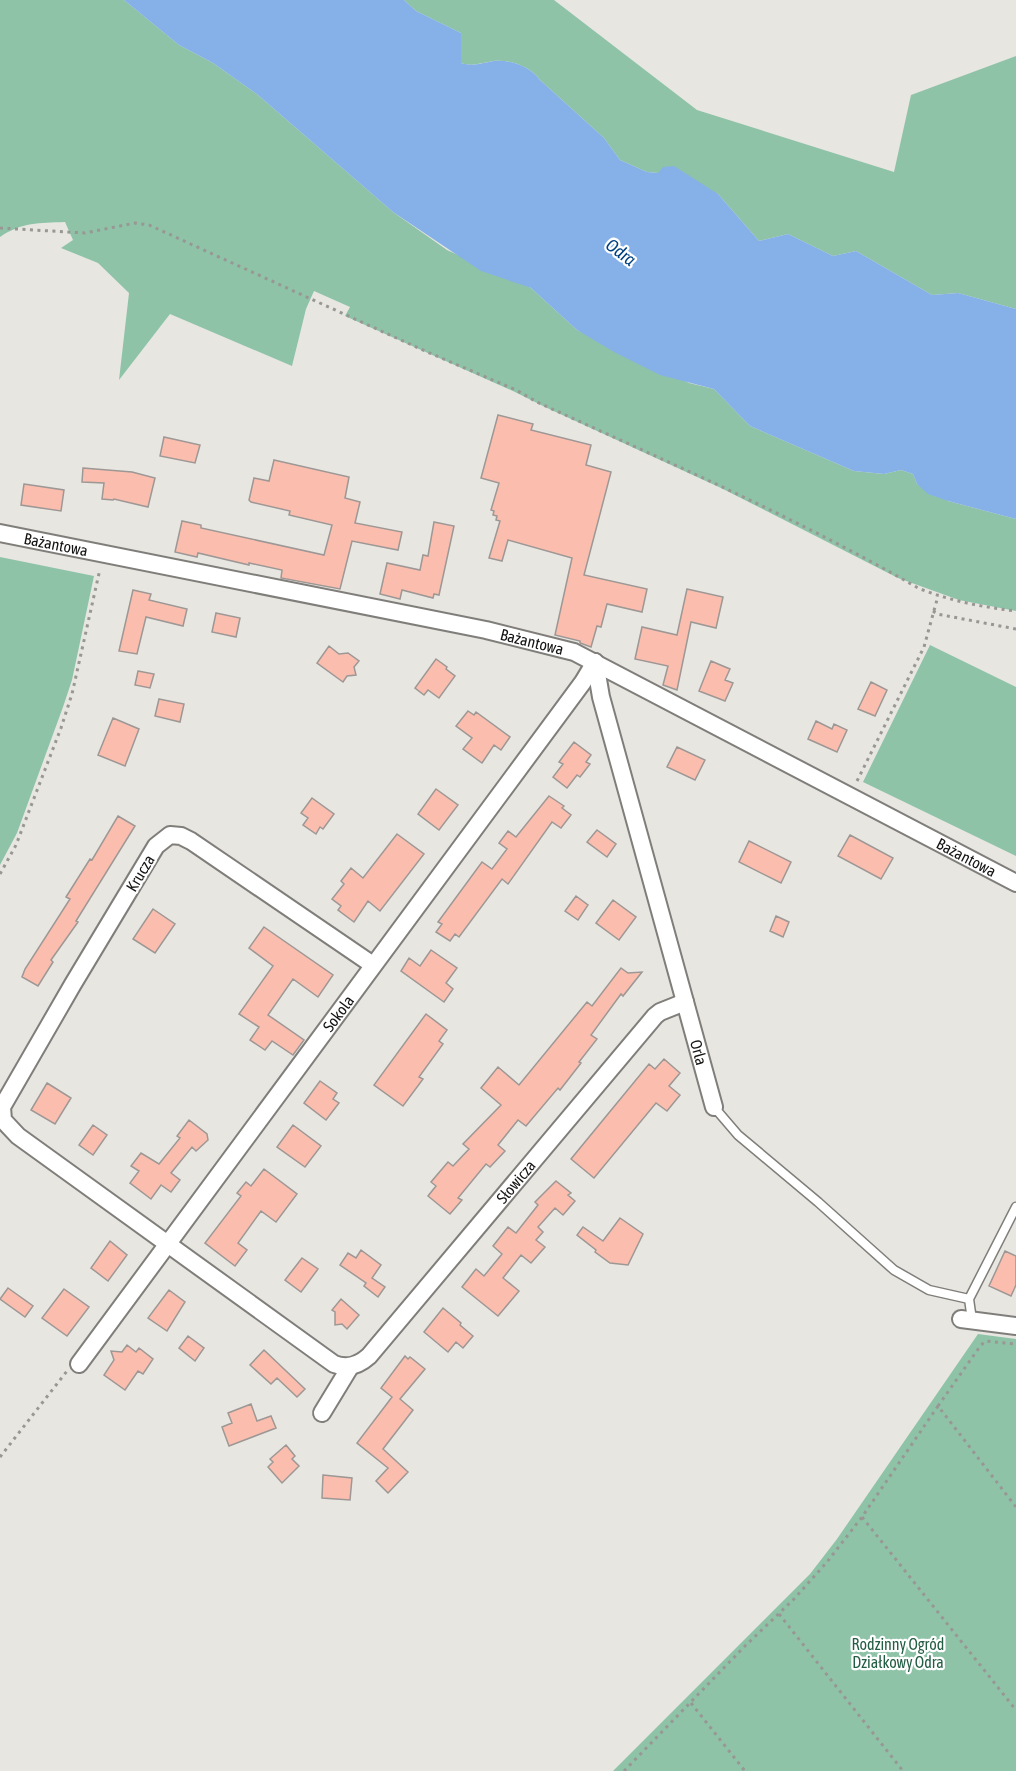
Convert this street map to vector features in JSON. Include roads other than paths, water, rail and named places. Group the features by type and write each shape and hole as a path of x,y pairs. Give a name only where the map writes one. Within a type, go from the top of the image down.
{"street":[{"name":"Bażantowa","path":"0,533 486,630 574,652 1016,883"},
{"name":"Sokola","path":"79,1364 583,682 595,662"},
{"name":"Orla","path":"595,662 601,697 714,1107"},
{"name":"Krucza","path":"168,1245 3,1129 2,1113 4,1101 156,846 170,835 181,836 191,841 373,965"},
{"name":"Słowicza","path":"322,1413 350,1367 362,1363 369,1356 655,1016 686,1002"},
{"path":"168,1245 334,1364 350,1367"},
{"path":"966,1320 1016,1326"}],"lane":[{"name":"Orla","path":"714,1107 738,1136 818,1202 894,1270 929,1290 969,1299"},
{"path":"966,1320 969,1299 1016,1207"}],"water":[{"name":"Odra","path":"124,0 404,0 416,11 461,33 461,63 474,65 500,61 526,68 604,138 620,160 647,172 658,173 663,167 674,166 718,194 759,241 788,234 833,256 856,251 932,295 958,293 1016,309 1016,519 928,494 917,484 913,474 901,470 884,474 854,471 750,426 714,389 660,375 614,352 577,330 531,288 481,271 393,212 258,95 213,63 179,45"}],"park label":[{"name":"Rodzinny Ogród Działkowy Odra","path":"898,1653"}]}
